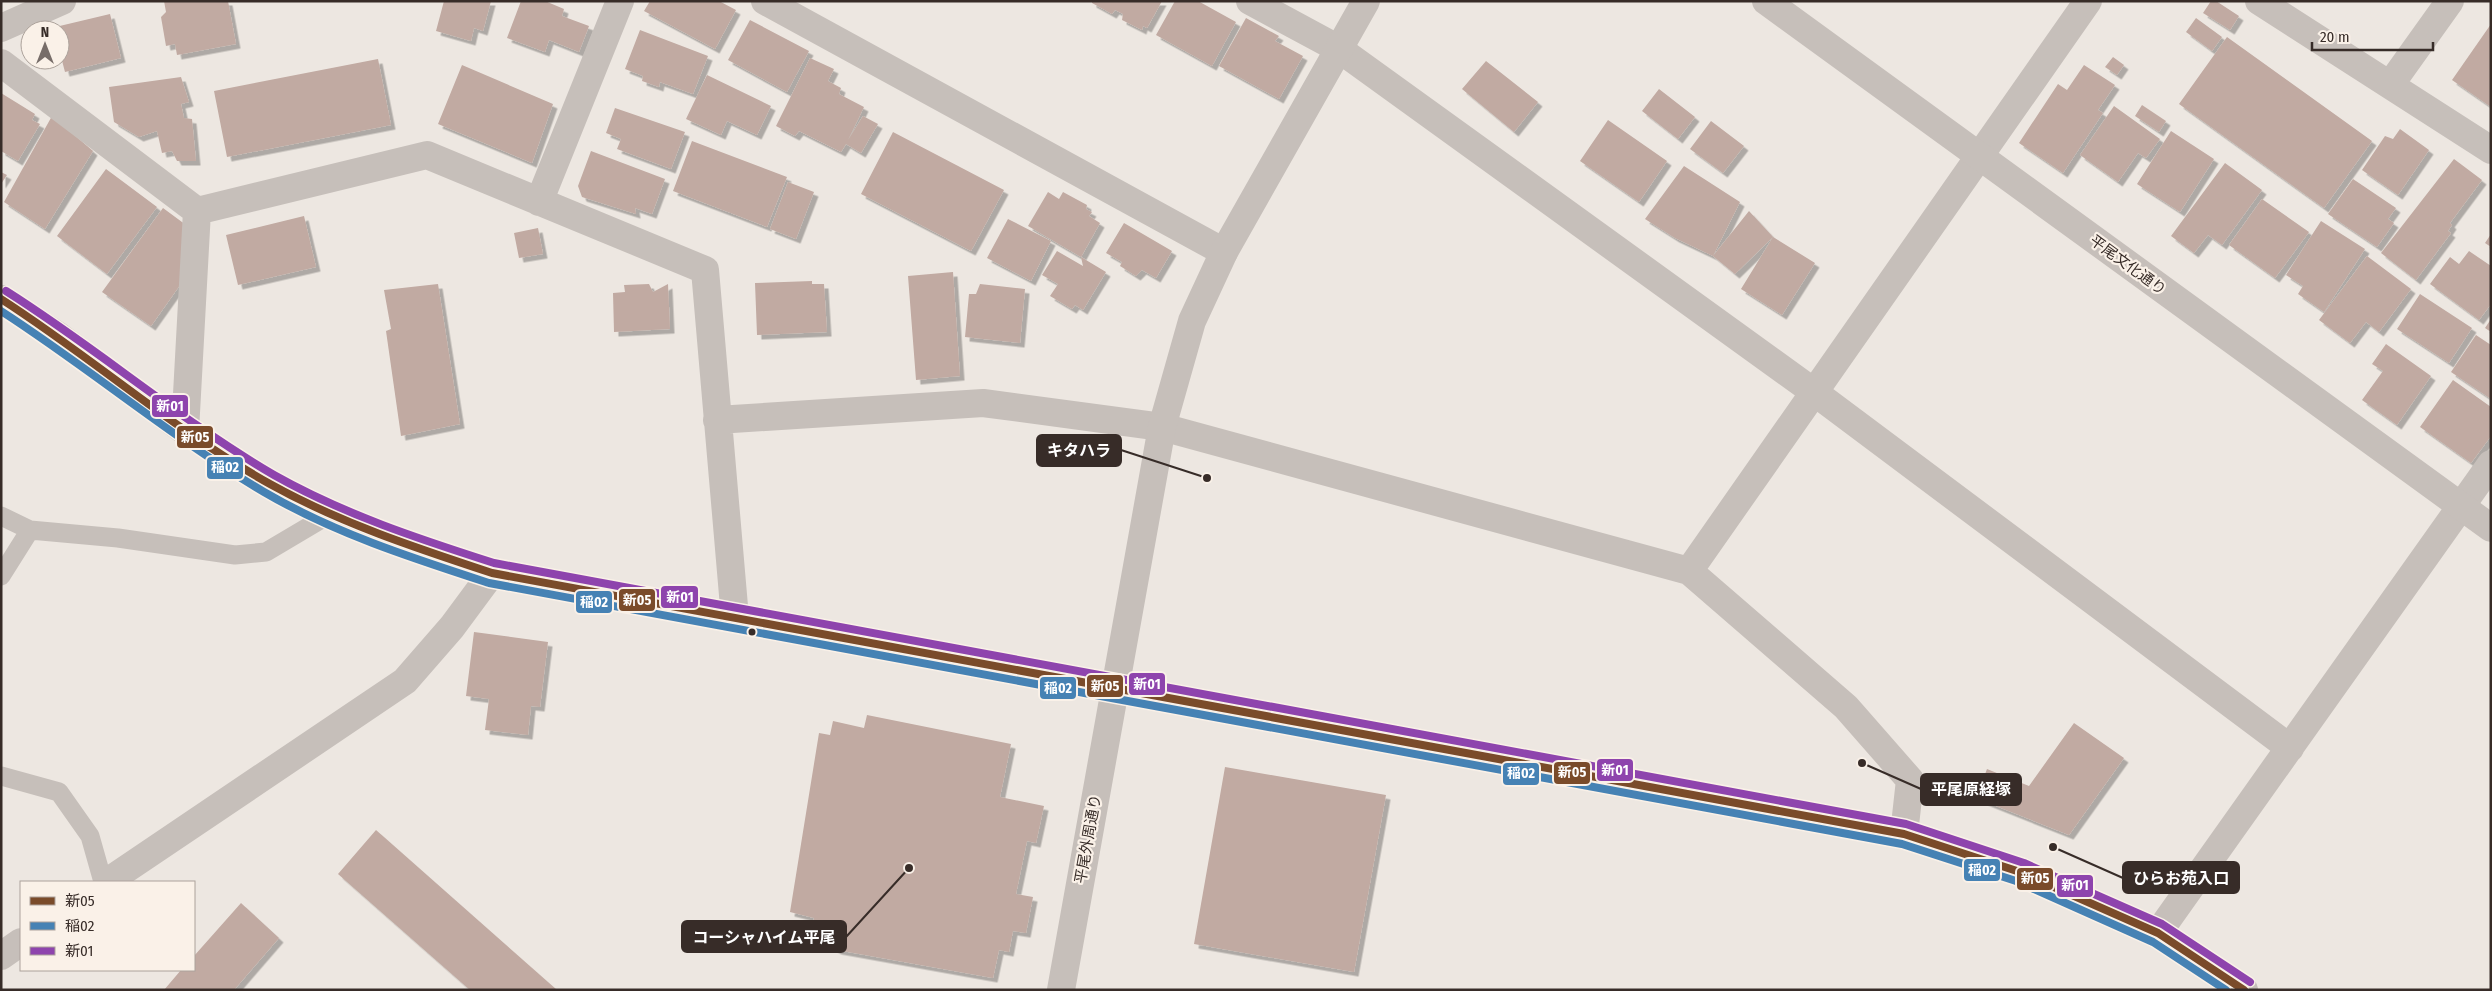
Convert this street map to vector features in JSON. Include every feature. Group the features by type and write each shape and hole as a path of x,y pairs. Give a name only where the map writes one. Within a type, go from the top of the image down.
{"street":[{"path":"1,28 62,1"},
{"path":"539,202 620,1"},
{"path":"765,1 1224,252"},
{"path":"1250,1 1338,48 1814,392 2290,748"},
{"name":"平尾外周通り","path":"1061,990 1162,427 1192,321 1224,252 1366,1"},
{"name":"平尾文化通り","path":"1766,1 2491,528"},
{"path":"1689,570 2088,1"},
{"path":"2259,1 2491,150"},
{"path":"2390,86 2450,1"},
{"path":"1,63 197,211"},
{"path":"197,211 427,155 705,270 735,618"},
{"path":"185,432 197,211"},
{"path":"1,299 57,335 185,432 270,484 330,514 406,545 492,573 1904,834 2020,872 2158,933 2244,990"},
{"path":"717,420 983,403 1162,427 1689,570 1846,707 1910,780 1904,834"},
{"path":"2158,933 2460,505 2491,464"},
{"path":"106,881 405,681 452,627 492,573"},
{"path":"1,956 20,943"}],"lane":[{"path":"1,516 30,530 118,538 235,555 266,552 330,514"},
{"path":"1,576 30,530"},
{"path":"1,776 58,792 90,836 105,881"}],"building":[{"path":"164,1 228,1 236,44 177,55 175,44 166,46 161,17 166,12"},
{"path":"444,1 491,1 483,31 474,28 471,41 436,31"},
{"path":"521,1 545,1 564,9 562,16 589,26 579,52 549,40 545,52 507,38"},
{"path":"650,1 719,1 736,10 715,49 644,11"},
{"path":"1092,1 1162,1 1147,28 1143,26 1142,30 1122,20 1123,14 1115,10 1112,14 1092,3"},
{"path":"1175,1 1198,1 1236,22 1212,66 1156,35"},
{"path":"2211,1 2216,1 2239,16 2230,30 2203,13"},
{"path":"110,14 121,58 65,72 64,70 70,70 70,24"},
{"path":"1246,18 1279,36 1275,41 1303,56 1279,99 1219,66"},
{"path":"2196,18 2222,37 2212,51 2186,32"},
{"path":"750,20 809,51 787,92 728,60"},
{"path":"2491,24 2491,107 2452,80"},
{"path":"640,30 708,56 693,94 660,82 659,87 642,81 643,76 625,69"},
{"path":"2227,37 2372,141 2324,208 2179,104"},
{"path":"2113,57 2124,65 2117,75 2105,67"},
{"path":"810,58 834,69 828,81 841,88 839,94 864,107 848,140 863,116 878,124 861,153 846,144 841,152 799,131 795,136 776,126"},
{"path":"378,59 391,125 227,157 214,91"},
{"path":"1486,61 1538,102 1514,132 1462,89"},
{"path":"462,65 553,104 532,163 438,124"},
{"path":"2084,65 2115,85 2098,110 2103,113 2063,173 2019,143 2058,84 2067,90"},
{"path":"707,75 771,106 757,135 727,121 721,135 686,119"},
{"path":"181,77 189,102 181,104 184,118 192,119 196,161 177,161 172,151 162,153 157,131 139,137 114,122 109,87"},
{"path":"1659,89 1695,117 1678,139 1642,111"},
{"path":"1,93 35,114 32,120 40,124 18,161 1,151"},
{"path":"2142,105 2166,121 2159,132 2135,116"},
{"path":"2114,106 2160,139 2146,158 2138,153 2118,182 2080,155"},
{"path":"615,108 685,132 671,169 617,149 621,139 606,133"},
{"path":"52,116 93,151 45,229 4,202"},
{"path":"1608,120 1667,161 1639,202 1580,161"},
{"path":"1711,121 1744,146 1723,173 1690,149"},
{"path":"2400,129 2429,150 2398,195 2362,170 2385,136 2393,139"},
{"path":"2171,131 2214,159 2180,212 2137,184"},
{"path":"893,132 1004,190 971,251 861,194"},
{"path":"692,141 787,177 767,227 673,191"},
{"path":"591,151 665,179 652,214 635,208 636,214 582,197 578,186"},
{"path":"2454,159 2482,180 2450,223 2452,225 2448,231 2451,233 2416,280 2381,253"},
{"path":"2225,163 2262,190 2222,245 2208,235 2194,253 2171,236"},
{"path":"1684,166 1740,202 1713,256 1675,238 1645,219"},
{"path":"106,169 157,207 107,274 57,236"},
{"path":"1,172 7,175 1,184"},
{"path":"2353,179 2396,208 2388,219 2394,223 2377,247 2328,214"},
{"path":"788,182 814,192 796,239 770,229"},
{"path":"1048,192 1059,199 1063,192 1087,205 1086,209 1092,212 1089,216 1100,223 1081,257 1028,226"},
{"path":"2262,199 2309,232 2275,278 2229,245"},
{"path":"163,208 186,225 185,278 151,326 102,292"},
{"path":"1749,211 1773,237 1735,274 1713,256"},
{"path":"304,216 316,267 238,285 226,235"},
{"path":"1008,219 1051,241 1031,281 987,258"},
{"path":"2321,221 2365,249 2324,312 2298,294 2303,286 2286,275"},
{"path":"1124,223 1172,251 1156,278 1142,270 1136,276 1120,266 1122,262 1106,253"},
{"path":"538,228 543,254 519,258 514,233"},
{"path":"2491,234 2491,247 2485,243"},
{"path":"1773,237 1815,263 1782,315 1741,289"},
{"path":"1057,251 1083,266 1081,257 1106,272 1083,310 1075,305 1072,309 1050,296 1058,284 1042,275"},
{"path":"2469,251 2491,266 2491,304 2479,320 2430,284 2450,257 2459,264"},
{"path":"2367,256 2411,289 2379,332 2366,322 2350,343 2319,320"},
{"path":"953,272 960,376 916,380 908,276"},
{"path":"812,281 812,284 824,284 827,332 757,335 755,283"},
{"path":"438,284 460,424 401,436 386,331 391,329 384,290"},
{"path":"649,284 653,292 668,284 670,329 614,332 613,293 625,292 624,285"},
{"path":"980,284 1025,289 1020,343 965,337 969,294 976,294"},
{"path":"2420,294 2472,328 2449,363 2397,329"},
{"path":"2491,319 2491,332 2485,328"},
{"path":"2476,335 2491,345 2491,399 2451,372"},
{"path":"2386,344 2431,376 2397,425 2362,400 2383,371 2372,364"},
{"path":"2453,380 2491,407 2491,436 2471,463 2420,427"},
{"path":"474,632 548,642 540,707 531,706 528,735 485,730 489,699 466,696"},
{"path":"867,715 1011,744 1000,797 1044,806 1036,843 1027,841 1016,894 1033,897 1026,933 1013,931 1009,952 999,950 993,978 837,950 811,937 814,918 790,912 819,733 830,735 833,721 864,728"},
{"path":"2074,723 2124,758 2069,835 1976,798 1987,769 2029,786"},
{"path":"1225,767 1386,795 1354,972 1194,944"},
{"path":"376,830 557,990 470,990 338,874"},
{"path":"241,903 279,938 234,990 164,990 180,971 195,971 195,955"}],"transit line":[{"name":"新01","path":"6,291 73,336 205,431 274,475 354,514 494,563 1906,824 2024,863 2162,924 2250,982"},
{"name":"新05","path":"1,299 68,345 167,418 270,484 351,523 492,573 1904,834 2020,872 2158,933 2244,990"},
{"name":"稲02","path":"1,311 197,449 264,492 318,520 374,544 489,583 1902,844 2016,881 2153,942 2226,990"}],"place":[{"name":"キタハラ","path":"1207,478"},
{"name":"平尾原経塚","path":"1862,763"},
{"name":"ひらお苑入口","path":"2053,847"},
{"name":"コーシャハイム平尾","path":"909,868"}]}
